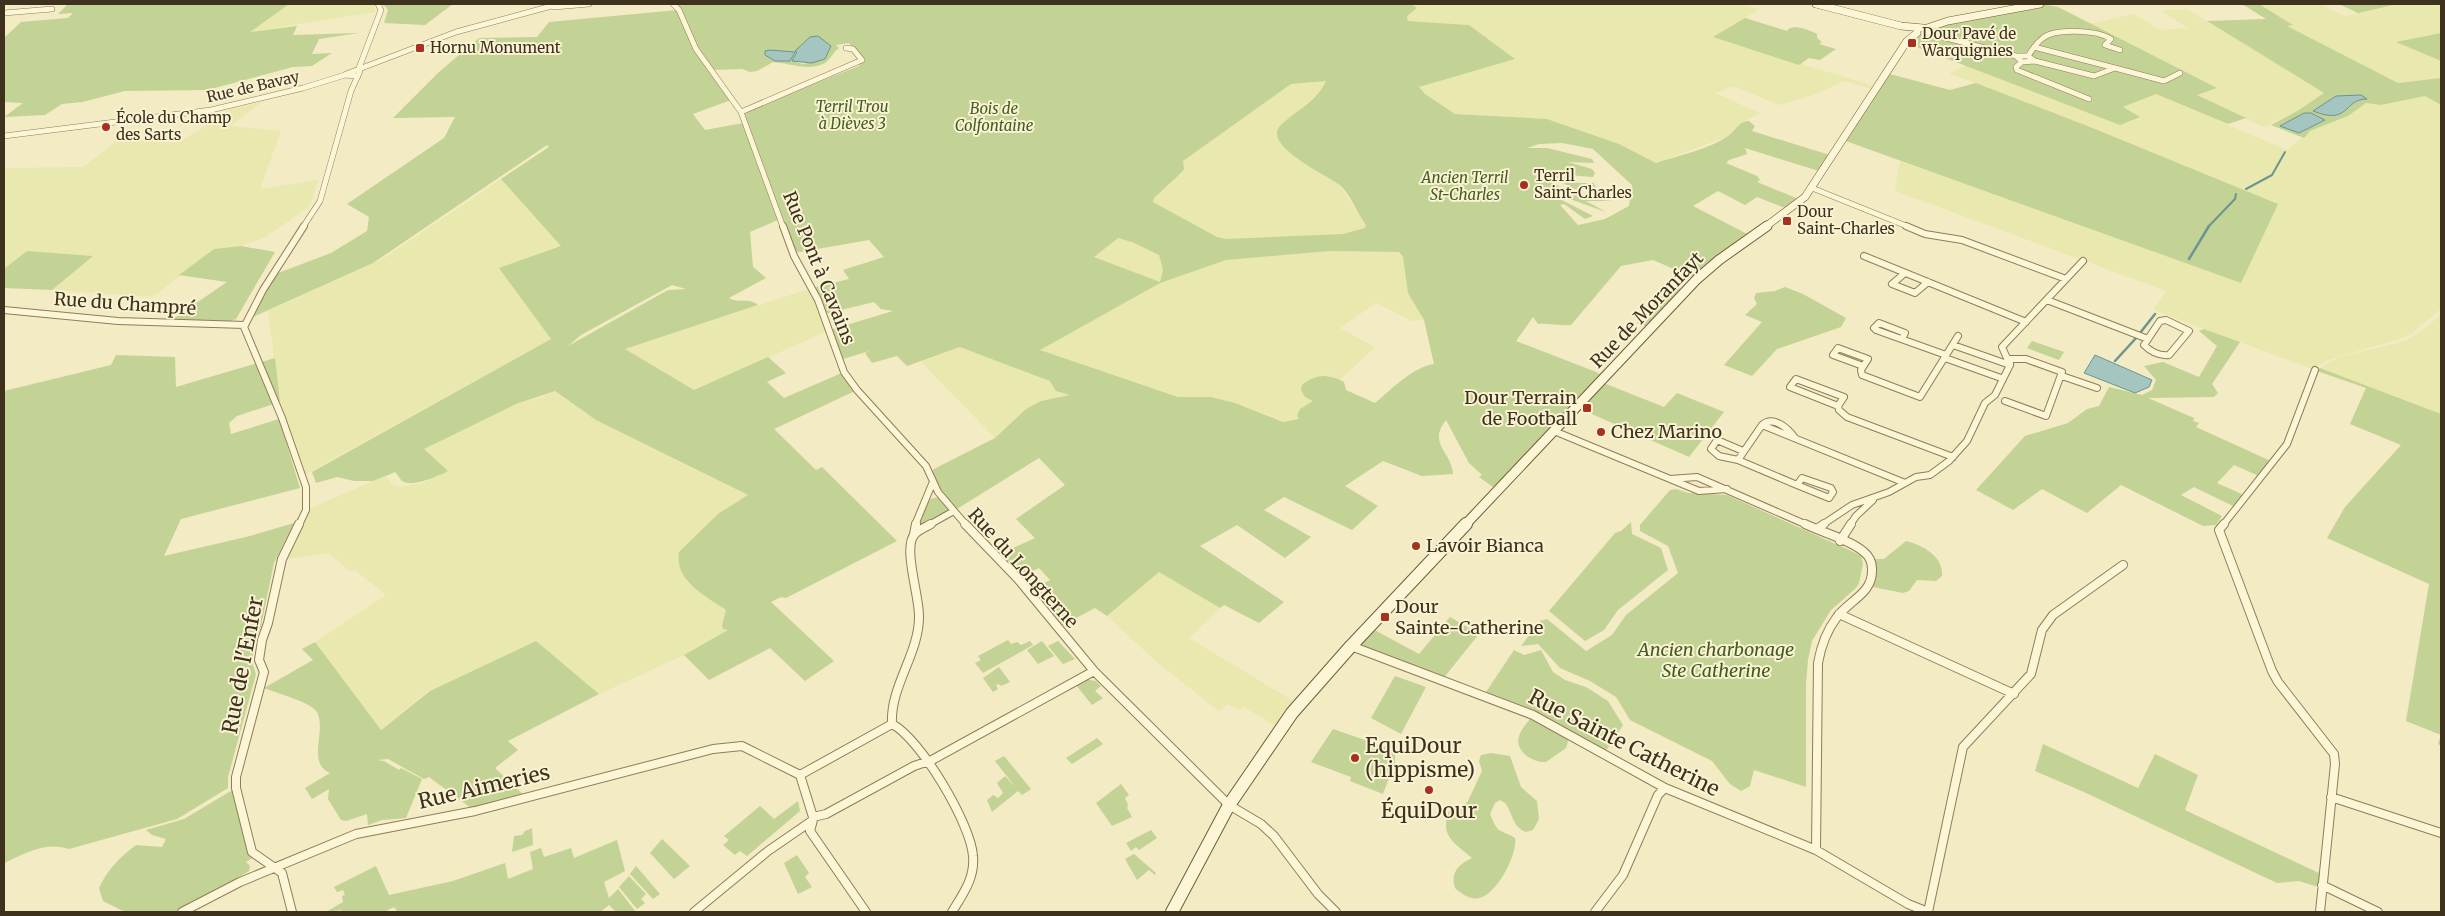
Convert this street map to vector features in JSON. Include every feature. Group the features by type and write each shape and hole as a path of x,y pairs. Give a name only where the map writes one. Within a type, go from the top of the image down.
{"main road":[{"path":"1816,4 1920,31 1948,21 2040,4"},
{"name":"Rue de Moranfayt","path":"1172,912 1229,805 1292,713 1351,646 1652,329 1697,279 1718,260 1790,210 1812,188 1907,41 1920,31"}],"street":[{"path":"244,325 262,290 320,201 352,89 359,72 364,75 365,65 381,10 378,4"},
{"path":"551,6 559,4"},
{"path":"551,6 559,8 589,4"},
{"name":"Rue Pont à Cavains","path":"673,4 679,10 696,49 741,112 793,252 818,300 844,372 926,466 932,484"},
{"name":"Rue de Bavay","path":"4,136 211,110 303,88 359,72 365,65 456,32 551,6"},
{"path":"4,13 52,8"},
{"path":"1920,31 2016,56 2028,56 2036,61 2094,76 2114,68"},
{"path":"2028,56 2034,47 2047,36 2067,33 2096,33 2109,36 2111,39 2105,44 2120,50"},
{"path":"2034,47 2164,81 2180,73"},
{"path":"741,112 862,60 853,49 846,48"},
{"path":"2016,56 2022,62"},
{"path":"2036,61 2022,62 2016,67 2017,70 2089,99"},
{"path":"1812,188 1925,234 1962,240 2066,279"},
{"path":"1864,256 2026,322"},
{"path":"2010,365 2002,347 2083,261"},
{"path":"1905,273 1892,284 1915,293 1928,282"},
{"path":"2047,300 2148,339"},
{"name":"Rue du Champré","path":"4,310 118,322 244,325"},
{"path":"2166,320 2189,331 2169,355 2165,356 2146,348 2144,345 2148,339 2160,321 2166,320"},
{"name":"Rue de l'Enfer","path":"244,325 282,418 306,487 306,510 282,559 268,623 262,640 260,660 264,672 236,777 240,811 252,852 277,867"},
{"path":"1863,366 1833,355 1838,348 1868,359 1860,373 1862,375 1920,397 1958,336"},
{"path":"1902,339 2002,378"},
{"path":"1953,345 2010,365"},
{"path":"1817,529 1844,510 1876,497 1916,477 1930,475 1952,458 1968,441 1985,403 1995,395 2010,365 2010,359 2018,358 2098,388"},
{"path":"2315,370 2287,444 2219,530 2272,671 2278,682 2334,754 2335,764 2320,912"},
{"path":"2005,401 2046,416 2062,374"},
{"path":"1838,406 1844,397 1796,379 1790,387 1838,406 1839,410 1847,417 1952,458"},
{"path":"1738,460 1762,426 1886,475 1903,484"},
{"path":"1554,431 1699,491 1728,490"},
{"path":"1744,451 1717,440 1711,452 1760,473 1770,474"},
{"path":"1728,460 1738,460 1797,485"},
{"path":"1670,479 1697,477 1728,490 1817,529 1868,554 1873,566 1865,593 1839,614 1822,644 1818,663 1816,850"},
{"path":"892,724 891,718 894,703 919,625 910,549 916,522 932,484"},
{"name":"Rue du Longterne","path":"932,484 952,512 996,556 1054,621 1060,631 1094,671 1229,805 1261,824 1274,836 1318,894 1336,912"},
{"path":"1840,540 1856,516 1876,497"},
{"path":"1844,510 1852,512 1856,516"},
{"path":"914,534 952,512"},
{"path":"1928,912 1963,748 2014,694 2030,674 2039,638 2050,618 2123,565"},
{"path":"1839,614 2014,694"},
{"name":"Rue Sainte Catherine","path":"1351,646 1520,710 1665,788 1816,850 1908,904 1928,912"},
{"path":"694,912 768,851 813,818 826,814 914,766 926,762 1094,671"},
{"path":"892,724 902,729 959,812 974,853 972,876 952,912"},
{"path":"866,912 810,831 813,818 800,775 892,724"},
{"name":"Rue Aimeries","path":"182,912 240,882 356,834 475,811 728,746 750,749 800,775"},
{"path":"1595,912 1623,875 1658,796 1665,788"},
{"path":"2331,798 2441,833"},
{"path":"277,867 282,873 292,912"},
{"path":"2322,885 2378,912"}],"green space":[{"path":"68,4 289,4 250,32 297,26 293,35 359,33 319,39 312,54 332,53 312,66 293,67 207,90 125,91 82,102 62,104 45,115 4,117 23,103 4,102 4,38 21,22 68,18 73,13 58,14"},
{"path":"289,4 374,4 375,12 249,32"},
{"path":"383,4 453,4 425,25 384,23 388,10"},
{"path":"674,4 1411,4 1417,8 1407,16 1408,21 1469,25 1515,59 1419,87 1425,94 1455,114 1547,119 1619,144 1656,163 1721,141 1745,121 1749,121 1755,126 1752,131 1833,156 1822,172 1745,148 1747,154 1729,160 1726,163 1757,176 1760,180 1757,182 1801,200 1790,210 1757,197 1745,205 1718,191 1693,206 1753,237 1697,279 1653,260 1621,266 1571,325 1538,324 1533,317 1516,341 1596,372 1605,377 1601,382 1664,407 1677,393 1724,412 1689,457 1576,407 1497,490 1479,477 1482,475 1469,463 1446,420 1439,435 1442,448 1452,466 1453,474 1422,476 1383,461 1345,486 1378,506 1352,530 1284,497 1264,510 1311,537 1285,558 1237,525 1200,546 1284,602 1259,623 1224,605 1220,608 1159,572 1107,616 1095,608 1061,626 1030,590 1050,580 1039,568 1017,579 996,556 1035,538 1016,519 1065,485 1039,458 952,512 949,509 947,515 927,526 919,526 916,522 925,500 939,497 929,474 934,469 995,438 1026,409 1041,401 1070,395 1056,391 1050,381 960,347 907,366 897,356 872,363 865,353 869,351 840,360 830,330 893,311 881,309 874,302 824,314 812,288 849,279 843,270 884,257 869,240 800,252 794,251 743,112 859,66 862,61 849,43 836,45 839,48 825,63 819,66 806,67 773,62 757,71 750,72 742,69 713,70 698,49","holes":["818,37 831,46 825,59 803,64 792,61 798,51","1326,81 1322,89 1311,101 1280,126 1277,134 1280,143 1300,160 1341,186 1366,225 1365,228 1343,234 1226,239 1217,237 1153,202 1154,198 1182,172 1184,169 1183,161 1291,84","1562,143 1593,149 1632,185 1629,206 1605,219 1578,225 1560,205 1564,204 1585,219 1593,216 1556,197 1546,187 1559,195 1606,212 1586,201 1613,201 1578,196 1563,189 1549,177 1543,179 1536,174 1537,168 1574,189 1596,188 1594,183 1578,183 1556,174 1593,177 1595,173 1592,169 1568,162 1594,163 1592,159 1547,148 1527,148 1539,144","1118,238 1132,242 1159,255 1163,270 1160,282 1094,257","1330,251 1399,252 1403,257 1408,293 1424,320 1434,364 1418,369 1375,403 1346,390 1344,382 1338,379 1328,376 1312,378 1302,385 1301,390 1305,397 1313,401 1300,409 1297,415 1299,419 1283,422 1235,403 1211,397 1178,397 1040,350 1160,283 1226,260"]},
{"path":"1411,4 1740,4 1760,9 1714,37 1877,87 1875,90 1845,81 1805,98 1779,105 1733,86 1715,93 1760,113 1740,123 1729,136 1656,163 1619,144 1547,119 1455,114 1425,94 1419,87 1515,59 1469,25 1408,21 1407,16 1417,8"},
{"path":"2040,4 2058,7 2217,88 2197,95 2246,118 2228,124 2156,94 2123,107 2140,117 2120,125 1906,43 1915,34 1933,36 1928,29"},
{"path":"2242,4 2259,4 2293,25 2287,26 2398,83 2441,78 2441,105 2425,96 2381,105 2366,103 2348,116 2310,131 2304,138 2271,125 2299,110 2324,93 2207,21 2266,19"},
{"path":"2259,4 2321,4 2345,16 2398,4 2433,4 2441,7 2441,33 2397,42 2441,61 2441,78 2398,83 2286,26 2292,24"},
{"path":"2339,4 2398,4 2358,13"},
{"path":"2187,9 2325,93 2299,110 2264,127 2196,95 2217,88 2090,24 2134,14 2160,30 2188,28 2161,11"},
{"path":"678,10 688,37 731,100 693,114 705,130 743,123 780,219 750,232 753,267 766,278 729,298 732,300 751,301 758,305 625,349 694,390 768,357 786,373 767,382 784,398 844,372 857,390 774,429 816,470 822,467 897,541 786,598 781,597 771,602 834,661 805,681 770,648 709,680 684,655 728,630 723,629 722,625 726,610 693,587 686,579 681,571 679,552 718,514 748,495 596,420 555,391 516,404 424,449 448,471 432,478 407,483 402,481 395,472 373,481 354,481 337,477 316,483 312,472 551,339 499,268 561,246 501,179 549,147 547,145 373,263 253,317 273,275 331,253 367,231 369,217 347,204 444,138 455,117 393,118 439,72 479,38 537,37 549,22","holes":["672,285 686,289 668,290 568,346 581,335"]},
{"path":"1745,18 1787,31 1797,27 1805,29 1817,34 1817,38 1822,42 1819,44 1836,49 1820,60 1809,58 1799,65 1713,37"},
{"path":"2441,33 2441,61 2396,42"},
{"path":"1966,65 2078,108 2122,108 2156,94 2287,150 2310,131 2348,116 2366,103 2381,105 2425,96 2441,105 2441,309 2411,334 2397,340 2327,360 2314,368 2315,370 2153,310 2166,291 1898,192 1895,188 1900,161 2241,283 1988,87 1949,74"},
{"path":"1886,73 1950,90 1976,83 2090,127 2278,204 2241,283 1843,140"},
{"path":"1326,81 1317,97 1280,127 1292,155 1340,186 1366,225 1365,229 1343,234 1226,239 1217,237 1153,202 1154,198 1182,172 1183,161 1291,84"},
{"path":"262,102 230,126 281,131 260,189 318,180 310,206 264,238 241,246 214,249 153,297 52,290 92,256 27,251 4,269 4,168 83,167 119,139 183,140 231,109"},
{"path":"501,179 562,246 551,339 302,476 282,418 268,311 384,258"},
{"path":"1118,238 1132,242 1159,255 1163,270 1160,282 1226,260 1330,251 1399,252 1403,257 1408,293 1424,320 1412,321 1376,303 1340,328 1375,347 1340,380 1328,375 1315,377 1302,385 1301,390 1305,397 1313,401 1299,419 1283,422 1235,403 1211,397 1178,397 1039,350 1159,283 1093,257"},
{"path":"241,246 275,252 236,319 229,322 173,319 227,282 179,275 214,249"},
{"path":"27,251 93,256 52,290 4,288 4,269"},
{"path":"1671,286 1687,291 1653,329 1637,323"},
{"path":"1785,287 1803,294 1846,318 1841,327 1777,349 1752,376 1724,365 1762,322 1745,315 1757,304 1754,298 1756,293 1775,291"},
{"path":"812,288 830,330 694,390 625,349"},
{"path":"2441,315 2441,414 2320,368 2340,357 2405,341 2416,335"},
{"path":"2204,329 2240,342 2212,384 2218,393 2214,397 2148,398 2194,418 2193,421 2199,423 2196,427 2273,462 2261,477 2234,465 2217,483 2246,496 2237,508 2194,487 2181,495 2222,516 2216,525 2203,526 2121,485 2087,513 2042,489 2013,510 1976,490 2025,436 2068,423 2087,409 2099,406 2109,387 2142,395 2152,390 2156,380 2144,366 2163,362 2199,377 2217,346 2199,331"},
{"path":"2032,341 2064,352 2059,360 2027,348"},
{"path":"960,347 1022,368 1050,381 1073,395 1041,401 1026,409 995,438 921,362"},
{"path":"116,355 175,357 176,387 275,358 280,402 237,416 229,423 231,434 279,419 300,488 181,519 164,556 250,536 294,523 274,563 261,626 254,643 252,662 256,674 228,777 228,788 177,819 69,849 52,846 36,849 4,863 4,391 111,365"},
{"path":"2320,368 2441,414 2441,735 2406,721 2429,584 2327,538 2345,507 2401,445 2350,424 2366,388 2317,371"},
{"path":"554,391 596,420 749,496 718,514 678,558 687,582 726,610 722,625 729,630 684,655 599,694 536,641 427,692 377,732 312,644 386,595 355,570 351,572 329,553 287,559 306,510 385,476 393,485 400,487 423,483 439,475 415,453 507,407 542,397"},
{"name":"Ancien charbonage Ste Catherine","path":"1676,489 1688,493 1727,495 1861,556 1863,564 1859,583 1856,588 1831,610 1812,641 1806,684 1806,787 1754,770 1750,786 1741,791 1730,784 1712,761 1630,720 1616,697 1590,681 1560,668 1538,644 1521,646 1540,621 1547,619 1586,651 1612,635 1626,615 1678,573 1668,546 1640,531 1640,525 1670,490"},
{"path":"1631,522 1632,534 1661,548 1668,570 1618,610 1604,630 1585,641 1549,611 1615,533 1621,531"},
{"path":"1906,541 1919,545 1931,553 1940,563 1942,576 1936,581 1917,580 1909,591 1903,593 1868,586 1871,559 1884,559"},
{"path":"1159,572 1220,608 1189,638 1298,704 1280,729 1244,707 1240,711 1228,704 1219,711 1159,664 1107,616"},
{"path":"1450,617 1479,634 1442,680 1351,646 1369,627 1419,654"},
{"path":"1008,640 1011,644 1017,642 1021,645 1030,641 1033,645 983,673 975,663 981,660 978,656"},
{"path":"536,641 599,694 508,741 518,750 495,768 527,798 475,811 429,777 424,779 388,759 377,760 384,761 399,770 401,768 422,779 406,818 382,820 368,825 367,814 346,821 341,820 328,799 329,789 312,799 305,788 330,773 323,768 319,761 320,728 317,712 301,701 264,688 313,660 302,649 315,642 381,730 430,691"},
{"path":"1042,641 1054,656 1038,664 1027,650"},
{"path":"1058,641 1075,659 1063,664 1048,646"},
{"path":"1514,650 1524,655 1541,650 1553,672 1565,680 1586,687 1608,701 1623,725 1604,754 1570,735 1566,748 1546,762 1530,758 1522,751 1519,747 1519,736 1532,716 1482,698"},
{"path":"999,667 1010,682 1001,686 999,684 996,685 998,689 993,692 983,678"},
{"path":"1395,676 1426,687 1401,734 1371,718"},
{"path":"1085,679 1096,681 1101,686 1095,691 1103,698 1092,705 1076,685"},
{"name":"EquiDour (hippisme)","path":"1333,729 1391,749 1395,754 1395,762 1383,794 1350,781 1351,777 1311,762"},
{"path":"2441,735 2441,746 2438,744"},
{"path":"1097,738 1103,744 1072,764 1066,758"},
{"path":"2043,744 2138,788 2155,754 2198,775 2185,810 2323,875 2322,885 2315,886 2299,881 2277,883 2084,792 2035,771"},
{"path":"1491,753 1510,756 1521,787 1537,801 1539,819 1533,830 1526,832 1521,830 1515,823 1505,803 1500,800 1495,803 1490,814 1493,821 1498,829 1515,838 1515,845 1510,863 1499,882 1486,895 1473,898 1455,888 1454,877 1457,869 1472,858 1453,842 1447,831 1446,824 1451,806 1463,806 1468,801 1482,771 1479,761 1481,755"},
{"path":"1004,756 1031,789 1022,795 1018,791 992,812 987,800 993,795 998,798 1003,793 997,783 1005,776 1016,788 995,761"},
{"path":"1121,784 1129,795 1125,798 1128,805 1127,808 1132,817 1112,826 1096,803"},
{"path":"236,788 240,811 257,855 246,862 250,866 249,871 182,912 123,911 103,901 99,888 114,864 136,845 162,847 166,839 152,835 146,830 184,819"},
{"path":"798,801 800,811 747,856 740,851 735,855 723,845 729,840 724,836 760,806 774,819"},
{"path":"532,828 533,845 512,852 514,836 522,835 525,831"},
{"path":"1151,830 1157,838 1139,850 1136,847 1131,851 1126,843"},
{"path":"662,839 690,866 674,879 650,853"},
{"path":"617,840 625,871 604,882 609,898 618,889 636,912 616,912 609,905 600,912 398,912 394,907 384,912 343,912 341,910 326,912 343,902 342,896 345,895 343,890 337,892 334,887 376,866 389,895 453,881 505,863 508,879 533,869 530,852 541,848 544,857 571,848 574,858"},
{"path":"1134,854 1156,873 1155,875 1149,870 1137,880 1125,859"},
{"path":"797,855 809,873 805,877 812,887 798,894 784,863"},
{"path":"636,866 660,894 653,899 630,874"},
{"path":"629,876 646,894 641,899 645,903 637,909 619,887"}],"water":[{"path":"818,36 831,46 825,59 812,63 792,61 797,52 795,51 810,37"},
{"path":"765,51 795,52 790,61 775,61 765,55"},
{"path":"2361,95 2367,99 2359,100 2340,114 2325,115 2313,111 2336,96"},
{"path":"2304,113 2311,113 2325,120 2299,133 2280,126"},
{"path":"2095,355 2152,380 2149,387 2135,393 2084,373"}],"waterway":[{"path":"2246,189 2272,175 2285,152"},
{"path":"2208,227 2235,199 2236,194"},
{"path":"2189,259 2209,226"},
{"path":"2140,333 2155,314"},
{"path":"2115,361 2137,337"}],"place":[{"name":"Dour Pavé de Warquignies","path":"1912,43"},
{"name":"Hornu Monument","path":"420,48"},
{"name":"École du Champ des Sarts","path":"106,127"},
{"name":"Terril Saint-Charles","path":"1524,185"},
{"name":"Dour Saint-Charles","path":"1787,221"},
{"name":"Dour Terrain de Football","path":"1587,408"},
{"name":"Chez Marino","path":"1601,432"},
{"name":"Lavoir Bianca","path":"1416,546"},
{"name":"Dour Sainte-Catherine","path":"1385,617"},
{"name":"EquiDour (hippisme)","path":"1355,758"},
{"name":"ÉquiDour","path":"1429,790"}],"park label":[{"name":"Terril Trou à Dièves 3","path":"852,116"},
{"name":"Bois de Colfontaine","path":"994,118"},
{"name":"Ancien Terril St-Charles","path":"1465,186"}]}
